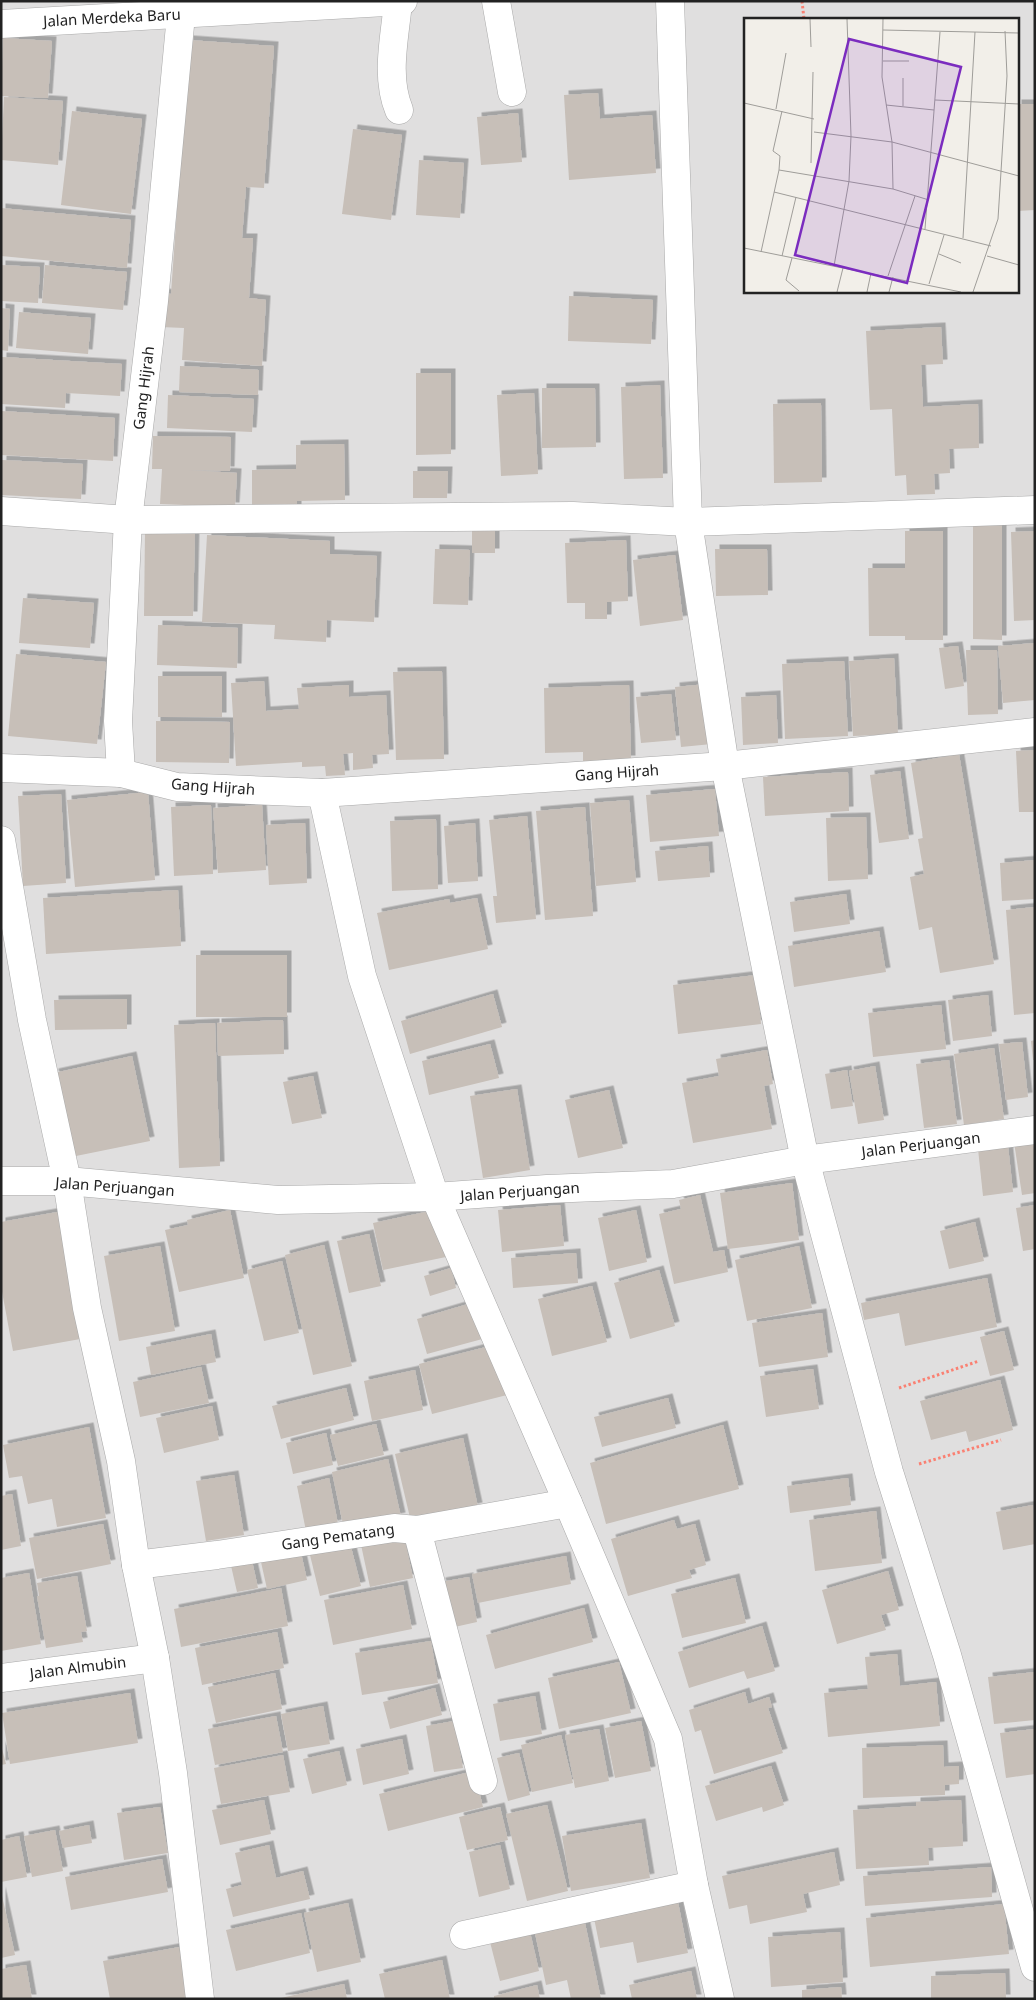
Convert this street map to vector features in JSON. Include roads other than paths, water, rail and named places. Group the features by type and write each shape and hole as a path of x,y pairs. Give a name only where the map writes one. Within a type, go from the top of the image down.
{"street":[{"name":"Jalan Merdeka Baru","path":"1,24 134,9 181,15 334,3 403,1"},
{"path":"496,1 512,92"},
{"path":"670,1 688,522 724,766 805,1160 889,1472 947,1655 1035,1967"},
{"path":"398,2 391,80 393,94 399,110"},
{"name":"Gang Hijrah","path":"181,15 154,301 128,520 118,721 121,773 177,787 322,793 724,766 1035,732"},
{"path":"1,511 128,520 573,516 688,522 1035,510"},
{"path":"1,768 121,773"},
{"path":"322,793 362,976 435,1197 668,1739 694,1885 720,1999"},
{"path":"1,840 32,1020 67,1182 87,1308 121,1461 136,1564 155,1658 173,1773 200,1999"},
{"name":"Jalan Perjuangan","path":"1,1181 67,1182 278,1200 435,1197 547,1189 673,1184 805,1160 1035,1130"},
{"name":"Gang Pematang","path":"136,1564 217,1555 394,1528 417,1530 568,1503"},
{"path":"417,1530 483,1781"},
{"name":"Jalan Almubin","path":"1,1678 155,1658"},
{"path":"464,1935 694,1885"}]}
